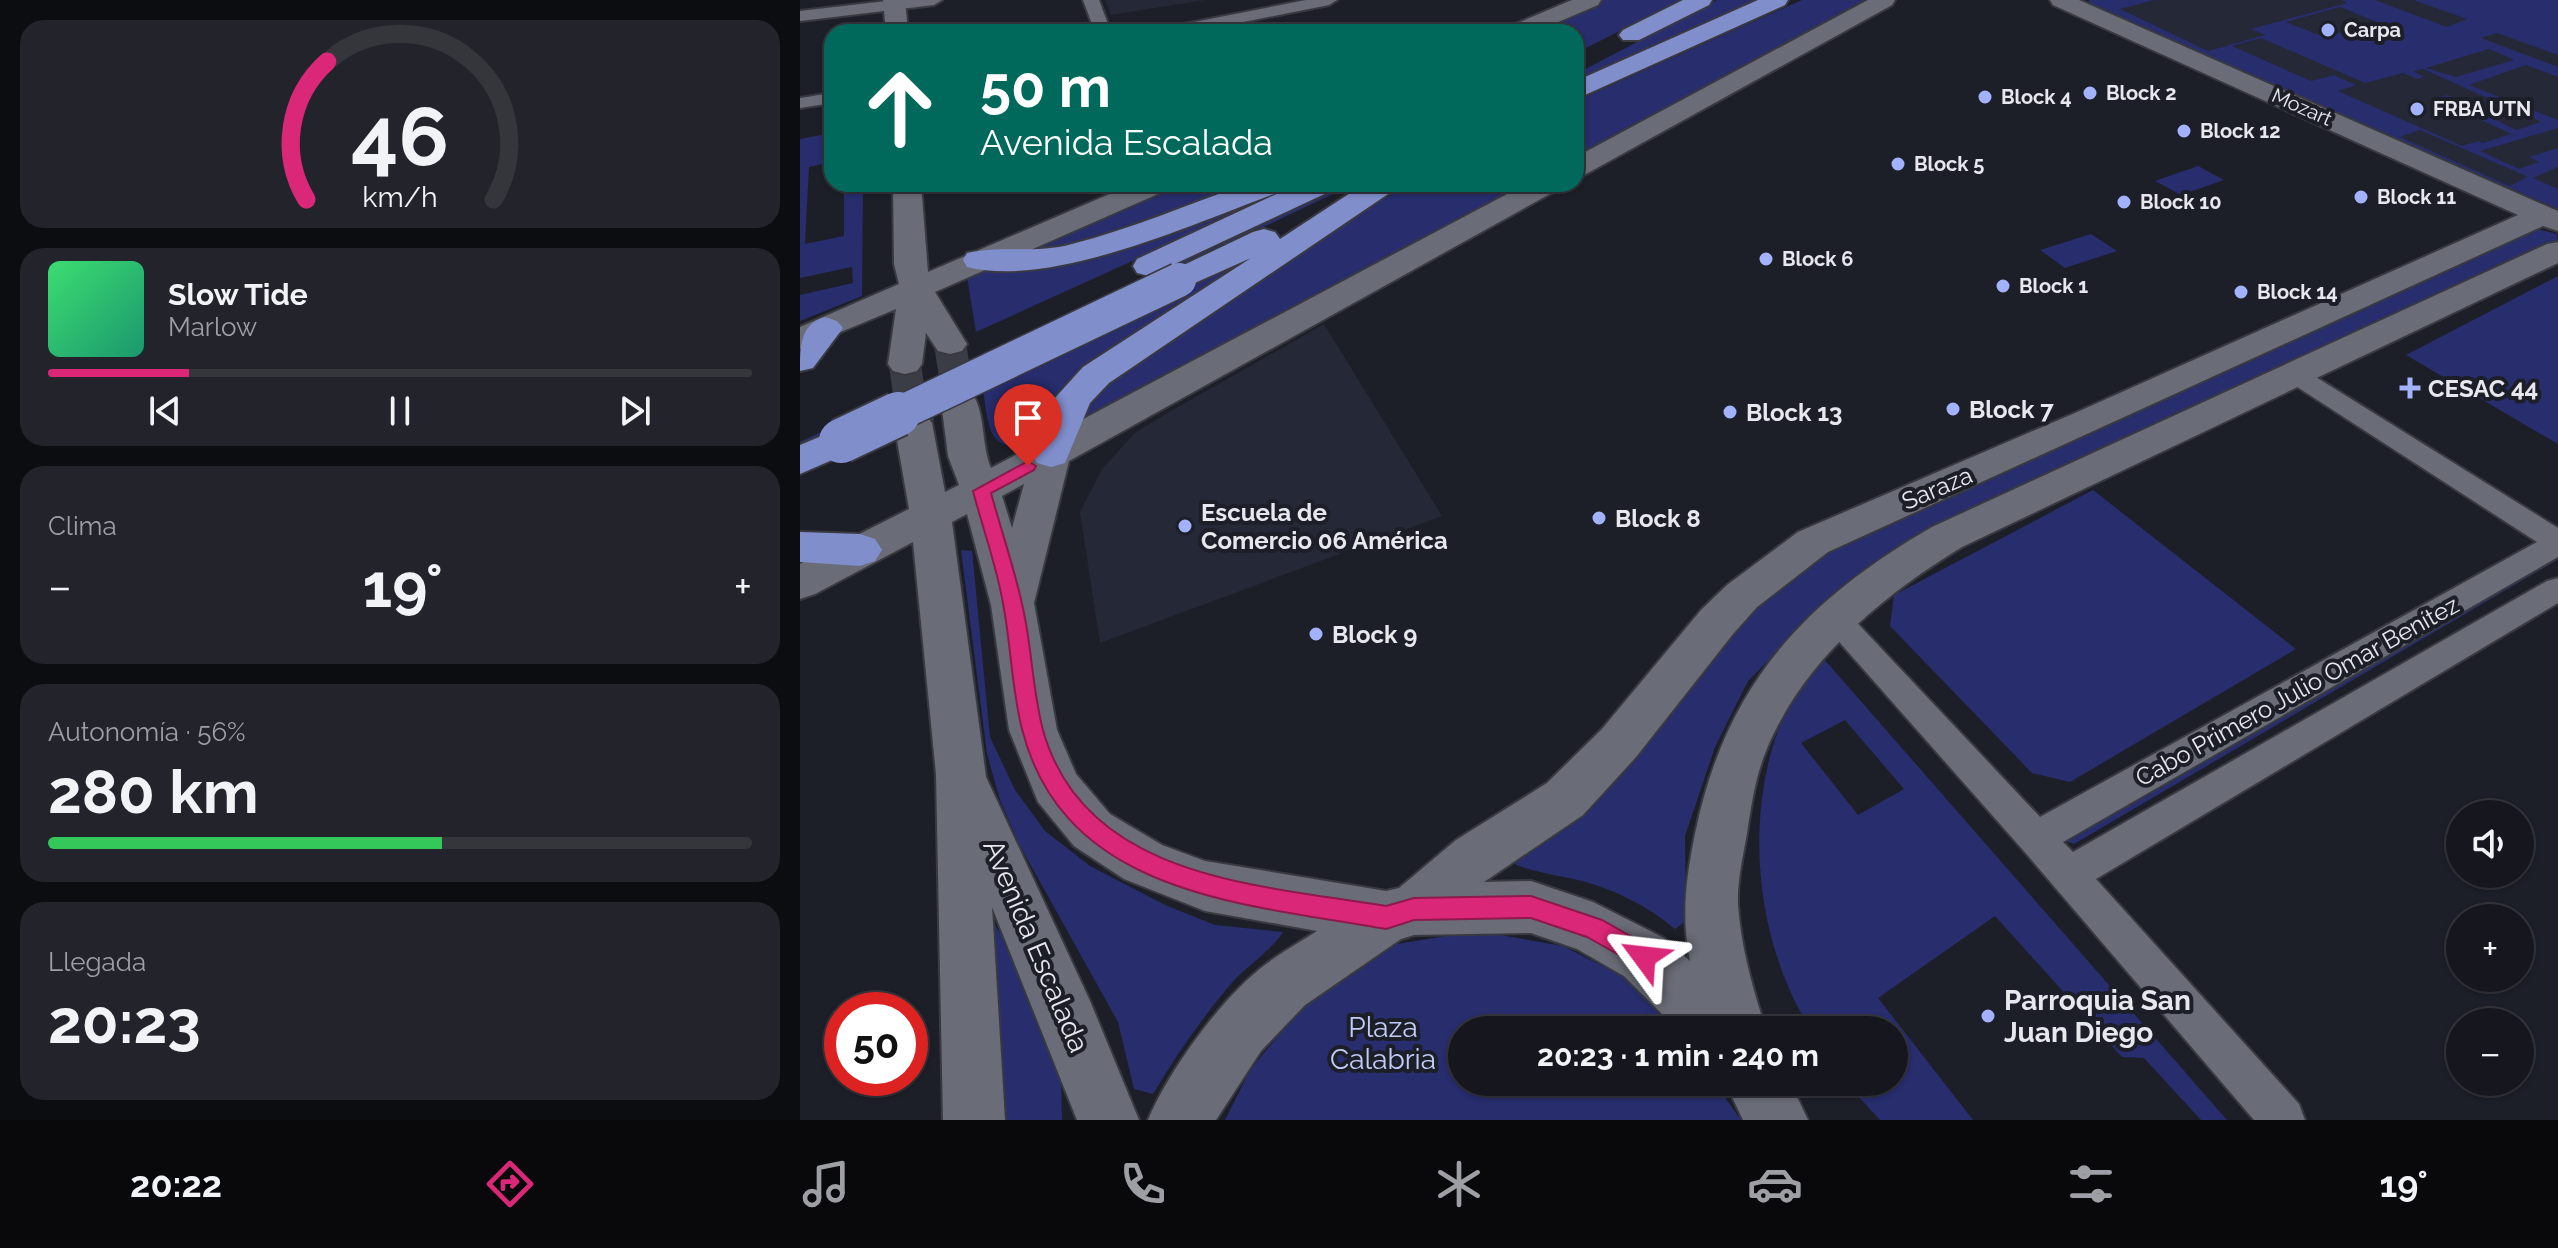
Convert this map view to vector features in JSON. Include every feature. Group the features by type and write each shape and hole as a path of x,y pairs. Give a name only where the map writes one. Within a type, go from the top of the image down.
{"highway":[{"path":"1616,43 1701,0"},
{"path":"1584,87 1777,0"},
{"path":"979,260 1030,260 1075,254 1252,192"},
{"path":"1164,273 1309,192"},
{"path":"800,461 838,427 1164,273 1361,192"},
{"path":"1051,454 1073,399 1096,375 1369,192"},
{"path":"800,360 812,334"},
{"path":"800,429 838,427"},
{"path":"800,547 860,550"}],"street":[{"path":"800,16 894,2 934,0"},
{"path":"1091,0 1100,24"},
{"path":"1246,24 1280,5 1329,0"},
{"path":"1534,24 1590,0"},
{"path":"1584,164 1884,0"},
{"name":"Mozart","path":"2061,0 2553,229"},
{"path":"894,2 896,24"},
{"path":"1280,5 1293,24"},
{"path":"800,103 824,99"},
{"path":"907,192 910,264 916,287 950,344"},
{"path":"812,334 1138,192"},
{"path":"800,583 1051,454 1532,192"},
{"name":"Saraza","path":"1733,1016 1713,936 1710,902 1724,812 1740,755 1773,694 1808,644 1871,586 1947,537 2294,374 2553,229"},
{"name":"Saraza","path":"1179,1120 1240,1030 1285,985 1400,913 1475,857 1565,799 1619,743 1717,622 1753,586 1813,542 2553,229"},
{"path":"905,364 916,287"},
{"path":"2294,374 2558,543"},
{"path":"959,401 967,456 981,491 1013,605 1033,730 1056,787 1092,830 1143,862 1205,886 1400,913 1531,907 1593,928 1644,957 1704,1016"},
{"name":"Avenida Escalada","path":"913,423 931,515 961,774 974,1120"},
{"path":"1013,605 1051,454"},
{"name":"Cabo Primero Julio Omar Benítez","path":"2036,838 2558,543"},
{"name":"Cabo Primero Julio Omar Benítez","path":"2068,875 2558,589"},
{"path":"1835,619 2036,838 2283,1120"},
{"name":"Avenida Escalada","path":"961,774 1069,1022 1108,1120"},
{"path":"1764,1096 1777,1120"}],"shaded area":[{"path":"1105,0 1205,0 1111,15"},
{"path":"2089,0 2558,0 2558,209 2088,3"},
{"path":"1324,324 1442,516 1100,643 1080,512 1102,469 1134,434"}],"green space":[{"path":"1603,0 1681,0 1584,49 1584,24 1548,24"},
{"path":"1717,0 1757,0 1584,76 1584,70"},
{"path":"1802,0 1870,0 1584,155 1584,97"},
{"path":"2089,0 2154,0 2120,9 2208,51 2265,35 2251,29 2347,3 2342,0 2375,0 2447,27 2467,19 2413,0 2558,0 2558,55 2497,33 2481,38 2558,67 2558,77 2526,65 2469,85 2558,120 2558,128 2480,151 2519,169 2539,162 2529,157 2558,148 2558,167 2533,178 2558,189 2558,209 2088,3","holes":["2340,7 2377,22 2324,37 2286,22","2261,38 2365,83 2403,73 2417,79 2424,77 2413,71 2423,69 2541,122 2516,130 2448,95 2435,98 2511,134 2462,146 2338,91 2356,85 2334,75 2311,81 2232,46","2489,49 2514,60 2456,77 2426,68","2420,130 2527,177 2510,186 2400,137"]},
{"path":"824,134 824,164 809,167 805,244 844,236 844,192 863,192 862,296 800,321 800,295 853,283 852,267 800,278 800,139"},
{"path":"2198,166 2224,180 2181,195 2155,181"},
{"path":"1155,192 1238,192 1070,250 1032,252 1031,246"},
{"path":"1259,192 1284,192 976,332 967,277 984,267 1037,264"},
{"path":"1329,192 1337,192 800,447 800,442"},
{"path":"1397,192 1515,192 1099,415 1087,414 1082,409 1083,400 1341,223"},
{"path":"2533,228 2557,234 2558,243 1904,544 1844,584 1748,681 1715,747 1685,836 1686,921 1675,929 1620,894 1510,862 1732,624 1817,556"},
{"path":"2091,234 2117,251 2065,268 2040,250"},
{"path":"1272,245 1043,436 1012,445 995,438 987,418 983,389"},
{"path":"2558,276 2558,444 2406,355"},
{"path":"2093,490 2296,649 2070,782 2032,773 1890,626 1894,595"},
{"path":"961,550 972,551 990,737 1015,790 1045,831 1090,866 1165,905 1215,925 1283,932 1219,998 1153,1094 1134,1089 1118,1022 1020,846 1000,800 987,754"},
{"path":"2556,557 2557,560 2074,844 2068,842 2068,837"},
{"path":"1824,659 2227,1120 2201,1120 2144,1058 2122,1057 1995,916 1878,998 1892,1016 1803,1016 1778,961 1768,923 1759,845 1767,767 1778,730 1798,693","holes":["1845,720 1904,789 1858,815 1801,743"]},
{"path":"993,922 1044,999 1061,1078 1062,1120 994,1120"},
{"name":"Plaza Calabria","path":"1477,931 1563,946 1626,978 1661,1016 1448,1016 1448,1096 1724,1096 1741,1120 1225,1120 1250,1070 1296,1014 1341,976 1397,944"},
{"path":"1908,1037 1973,1120 1880,1120 1858,1096 1908,1096"}],"tunnel":[{"path":"950,344 959,401"},
{"path":"905,364 912,416"},
{"path":"912,414 913,423"}],"place":[{"name":"Carpa","path":"2328,30"},
{"name":"Block 2","path":"2090,93"},
{"name":"Block 4","path":"1985,97"},
{"name":"FRBA UTN","path":"2417,109"},
{"name":"Block 12","path":"2184,131"},
{"name":"Block 5","path":"1898,164"},
{"name":"Block 11","path":"2361,197"},
{"name":"Block 10","path":"2124,202"},
{"name":"Block 6","path":"1766,259"},
{"name":"Block 1","path":"2003,286"},
{"name":"Block 14","path":"2241,292"},
{"name":"CESAC 44","path":"2410,388"},
{"name":"Block 7","path":"1953,409"},
{"name":"Block 13","path":"1730,412"},
{"name":"Block 8","path":"1599,518"},
{"name":"Escuela de Comercio 06 América","path":"1185,526"},
{"name":"Block 9","path":"1316,634"},
{"name":"Parroquia San Juan Diego","path":"1988,1016"}],"route":[{"path":"1028,466 981,491 1013,605 1033,730 1056,787 1092,830 1143,862 1205,886 1386,917 1414,909 1531,907 1593,928 1644,957"}]}
